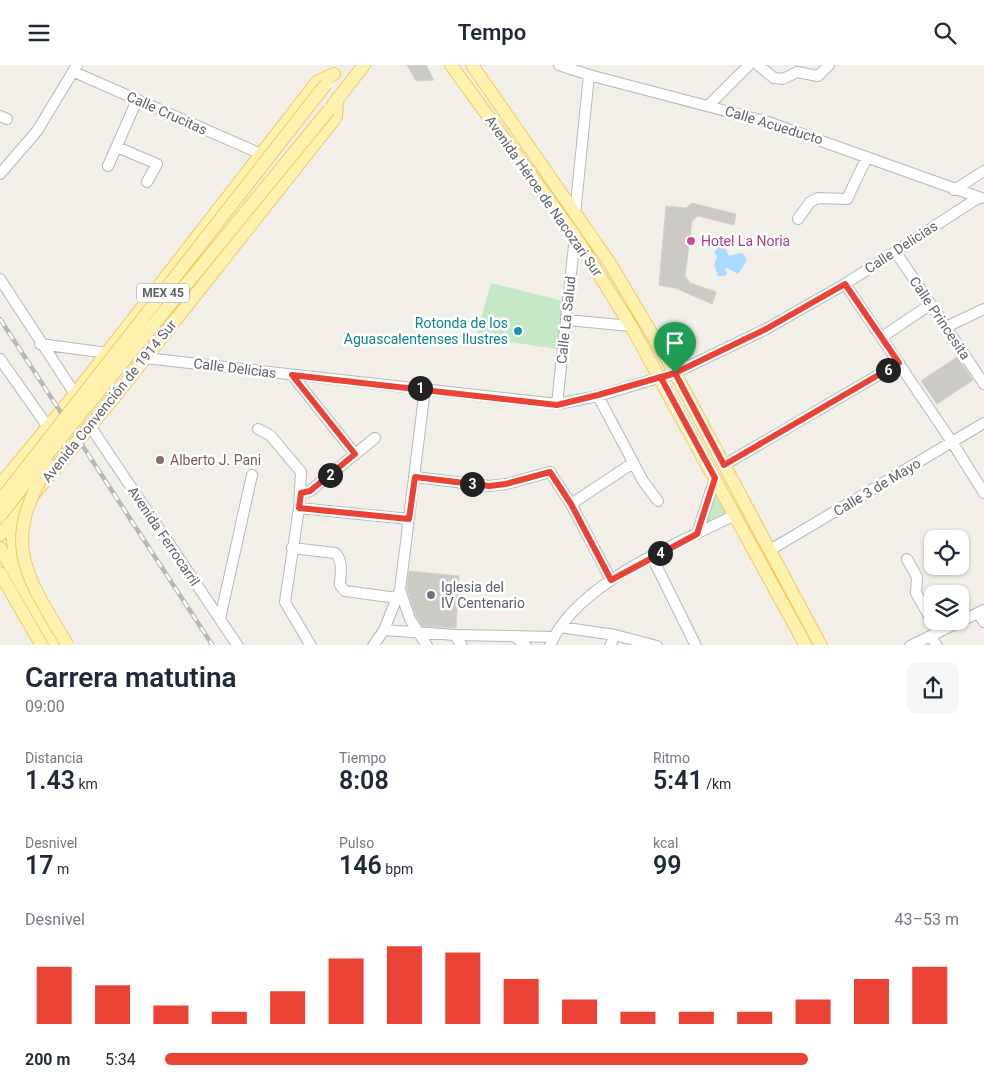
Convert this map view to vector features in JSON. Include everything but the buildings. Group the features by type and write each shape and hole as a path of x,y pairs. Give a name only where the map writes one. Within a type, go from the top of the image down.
{"main road":[{"name":"Avenida Convención de 1914 Sur","path":"0,516 364,65"},
{"name":"Avenida Héroe de Nacozari Sur","path":"451,65 575,236 631,326 806,645"},
{"name":"Avenida Héroe de Nacozari Sur","path":"472,65 611,265 675,373 821,645"},
{"name":"Avenida Convención de 1914 Sur","path":"0,485 75,394 317,82 334,75"},
{"name":"Avenida Convención de 1914 Sur","path":"0,501 334,75"},
{"name":"Avenida Convención de 1914 Sur","path":"0,535 121,389 336,117 333,104"},
{"path":"93,369 96,378 104,388 109,390 121,389"},
{"path":"46,429 54,445 71,449"},
{"path":"68,431 64,443 34,485 23,511 19,528 23,567 68,645"},
{"path":"29,450 36,447 45,449 53,462 53,470"},
{"path":"0,469 20,461"},
{"path":"14,517 12,534 19,580"},
{"path":"0,548 57,645"},
{"path":"0,573 42,645"}],"street":[{"name":"Calle Acueducto","path":"559,65 589,75 768,122 981,199"},
{"path":"708,106 749,65"},
{"path":"758,65 774,79 779,79 797,72 818,76 829,65"},
{"path":"0,174 37,131 75,69"},
{"name":"Calle Crucitas","path":"75,69 137,100 260,154"},
{"path":"575,214 589,75"},
{"path":"108,166 137,100"},
{"path":"117,147 157,164 147,182"},
{"path":"798,219 810,202 818,198 847,199 868,157"},
{"path":"954,190 984,171"},
{"name":"Calle Delicias","path":"40,344 145,358 557,405 675,373 766,329 845,284 981,199"},
{"name":"Calle La Salud","path":"557,405 568,320 575,236"},
{"name":"Calle Princesita","path":"896,251 984,384"},
{"path":"0,279 40,344 75,394"},
{"path":"845,284 952,442 984,493"},
{"path":"882,337 931,304"},
{"path":"946,327 984,309"},
{"path":"568,320 631,326"},
{"path":"0,359 46,429"},
{"path":"724,465 899,363"},
{"path":"292,375 355,454"},
{"path":"373,645 384,630 399,594 425,389"},
{"path":"598,395 643,481 658,501"},
{"name":"Calle 3 de Mayo","path":"770,550 984,423"},
{"name":"Avenida Ferrocarril","path":"90,426 238,645"},
{"path":"258,429 270,435 301,472 301,493 285,602 310,645"},
{"path":"301,493 310,491 375,438"},
{"path":"571,504 633,463"},
{"path":"415,477 489,486 506,484 550,472 571,504 611,580"},
{"path":"220,619 252,475"},
{"path":"697,534 715,478"},
{"path":"299,508 409,519"},
{"path":"384,630 455,635 514,636 552,641 560,627 585,598 611,580 735,515"},
{"path":"292,548 335,553 339,556 341,562 340,585 345,591 399,594"},
{"path":"652,557 696,645"},
{"path":"907,559 917,577 916,593 935,634 937,645"},
{"path":"399,594 410,619 426,645"},
{"path":"910,645 981,611 984,622"},
{"path":"560,627 614,635 656,645"},
{"path":"455,635 462,645"},
{"path":"610,645 614,635"},
{"path":"514,636 526,645"}],"green space":[{"path":"491,283 563,301 557,349 476,337"},
{"path":"714,493 728,515 701,530"}],"water":[{"path":"719,247 724,247 729,256 741,253 746,258 746,263 738,274 727,268 725,269 727,274 718,276 714,265 717,257 714,252"}],"railway":[{"path":"0,319 212,645"}],"place":[{"name":"Hotel La Noria","path":"691,241"},
{"name":"Rotonda de los Aguascalentenses Ilustres","path":"518,331"},
{"name":"Alberto J. Pani","path":"160,460"},
{"name":"Iglesia del IV Centenario","path":"431,595"}],"route":[{"path":"675,373 557,405 475,394 292,375 355,454 310,491 301,493 299,508 409,519 415,477 489,486 506,484 550,472 571,504 611,580 697,534 715,478 661,378 675,373 724,465 899,363 845,284 766,329 675,373"}]}
